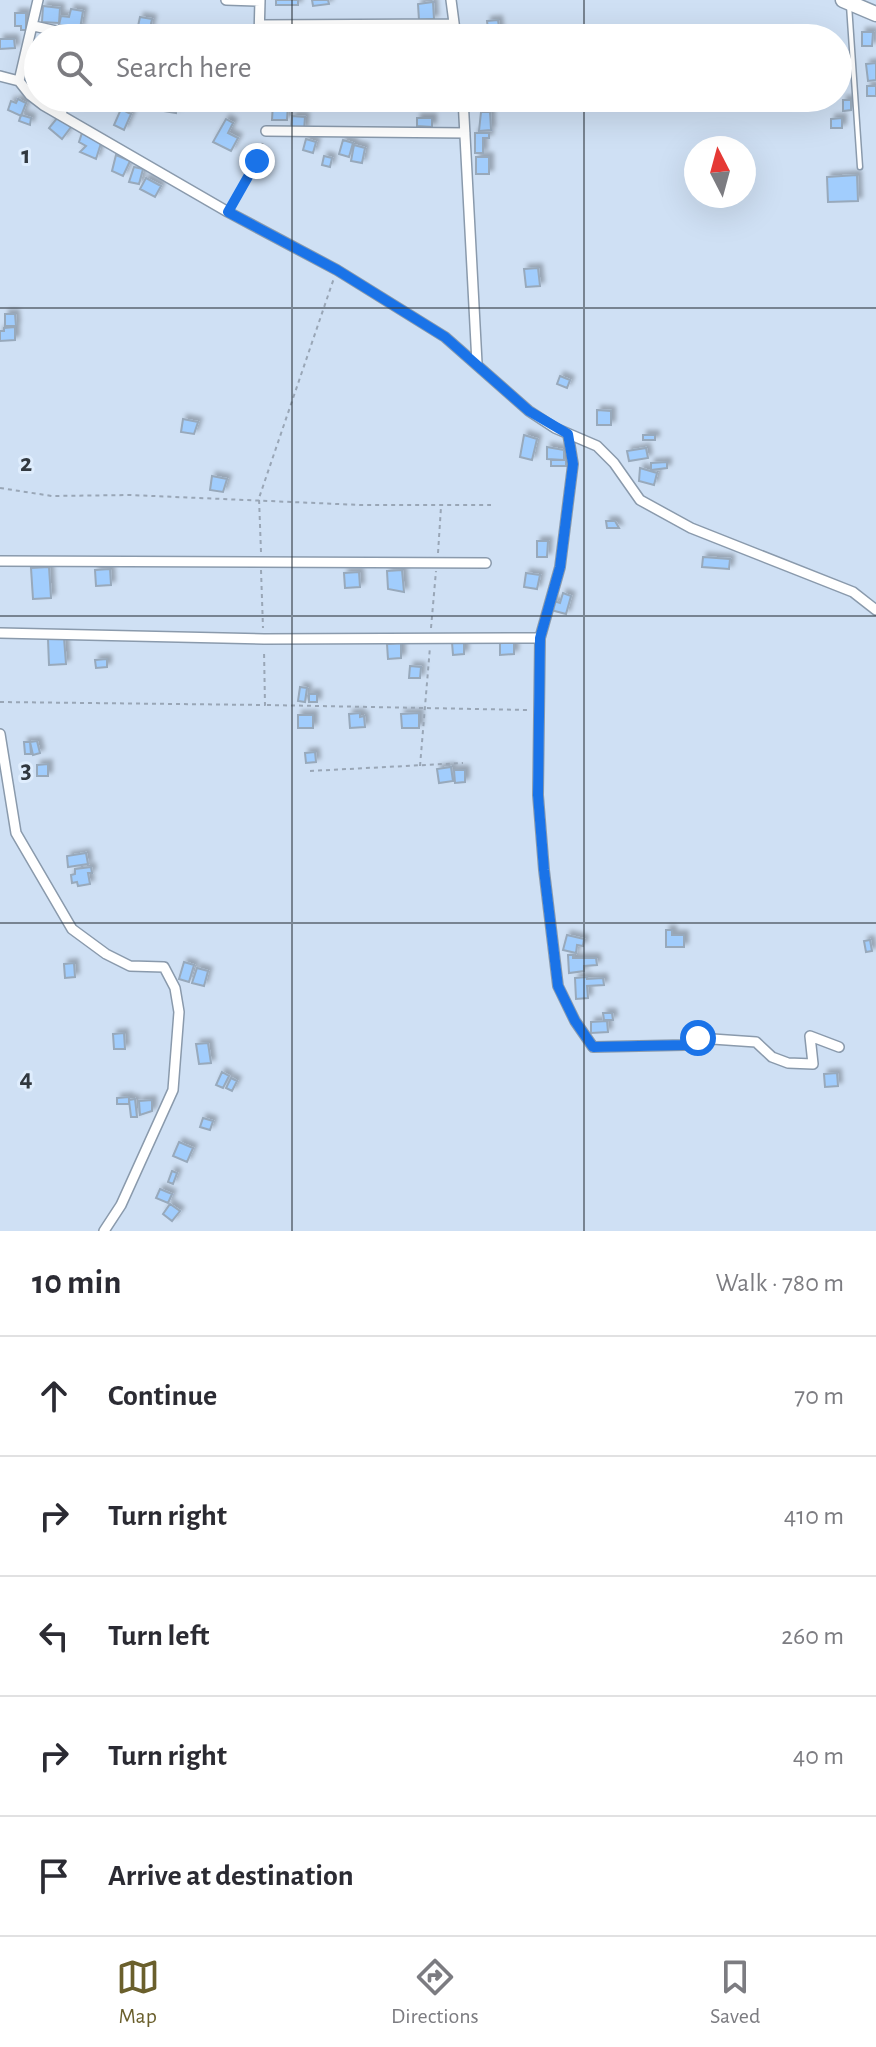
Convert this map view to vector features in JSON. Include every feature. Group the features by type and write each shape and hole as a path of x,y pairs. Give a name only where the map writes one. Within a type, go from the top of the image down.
{"main road":[{"path":"846,1 876,14"}],"street":[{"path":"34,24 38,0"},
{"path":"226,0 260,1 261,24"},
{"path":"451,0 453,24"},
{"path":"19,81 24,63"},
{"path":"0,76 19,81 24,87"},
{"path":"56,112 228,212 337,270 445,337 529,411 568,434 597,446 614,463 640,500 691,528 853,592 876,610"},
{"path":"464,112 477,363"},
{"path":"266,131 465,133"},
{"path":"568,434 573,464 560,567 540,638 538,710 538,795 558,986 575,1021 593,1047 685,1045 698,1038 756,1042 772,1057 788,1063 813,1064 810,1036 839,1047"},
{"path":"0,561 486,563"},
{"path":"0,633 264,639 540,638"},
{"path":"0,734 16,833 72,929 106,954 130,966 164,967 175,988 179,1012 173,1090 121,1205 104,1231"}],"lane":[{"path":"846,1 848,24"},
{"path":"852,72 860,167"}],"path":[{"path":"228,212 257,161 266,131"},
{"path":"0,488 52,496 130,495 361,505 491,505"},
{"path":"265,705 538,710"},
{"path":"310,771 463,763"}],"building":[{"path":"276,0 298,0 298,5 276,5"},
{"path":"312,0 328,0 329,4 313,6"},
{"path":"433,2 434,19 419,20 418,4"},
{"path":"43,6 60,8 59,23 42,22"},
{"path":"71,9 83,11 81,24 59,24 61,16 69,17"},
{"path":"15,13 26,13 24,30 21,26 15,26"},
{"path":"140,17 152,19 151,24 138,24"},
{"path":"862,32 873,32 872,46 862,46"},
{"path":"0,39 14,39 15,48 0,49"},
{"path":"876,63 876,80 868,81 866,64"},
{"path":"867,86 876,86 876,96 867,96"},
{"path":"18,99 24,102 21,116 8,110 11,101 16,103"},
{"path":"120,112 131,114 124,130 114,125"},
{"path":"272,112 288,112 287,120 272,120"},
{"path":"481,112 490,112 491,130 479,131"},
{"path":"21,115 31,118 30,125 19,121"},
{"path":"292,116 305,117 304,130 291,129"},
{"path":"58,117 71,127 62,139 49,128"},
{"path":"417,118 432,118 432,127 417,126"},
{"path":"842,118 842,128 831,128 831,119"},
{"path":"226,119 233,123 228,133 238,138 231,151 213,142"},
{"path":"82,133 101,143 96,159 80,152 86,146 79,142"},
{"path":"475,133 489,133 489,138 483,138 483,153 475,153"},
{"path":"306,139 316,142 313,153 303,150"},
{"path":"343,140 353,143 349,157 339,154"},
{"path":"354,145 365,148 362,163 351,161"},
{"path":"116,155 130,161 123,176 112,171"},
{"path":"324,156 332,158 330,167 322,165"},
{"path":"476,157 489,157 489,174 476,174"},
{"path":"134,167 143,169 139,184 129,182"},
{"path":"857,175 858,201 828,202 827,177"},
{"path":"146,178 161,186 155,197 140,189"},
{"path":"538,268 540,286 526,287 524,269"},
{"path":"5,314 15,314 16,326 5,326"},
{"path":"15,327 15,340 0,341 0,331"},
{"path":"560,376 570,380 567,388 557,384"},
{"path":"597,410 611,411 611,425 597,425"},
{"path":"183,419 198,422 194,434 181,432"},
{"path":"524,435 537,439 532,460 520,457"},
{"path":"643,435 655,435 655,440 643,440"},
{"path":"547,447 564,450 564,460 547,459"},
{"path":"646,448 648,458 629,461 627,451"},
{"path":"551,460 566,460 566,466 551,466"},
{"path":"667,462 667,468 651,470 651,463"},
{"path":"640,468 657,473 654,485 639,481"},
{"path":"212,476 227,479 223,492 210,490"},
{"path":"606,521 615,521 619,528 607,528"},
{"path":"537,541 548,541 547,557 537,557"},
{"path":"703,557 730,559 729,569 702,567"},
{"path":"49,567 51,598 33,599 31,568"},
{"path":"110,569 111,585 96,586 95,570"},
{"path":"402,570 404,592 388,589 387,571"},
{"path":"359,572 360,587 345,588 344,573"},
{"path":"526,573 540,575 537,589 524,587"},
{"path":"563,593 571,596 566,614 551,610 554,601 560,603"},
{"path":"64,638 66,664 49,665 48,639"},
{"path":"452,642 464,642 464,654 453,655"},
{"path":"500,642 514,642 514,654 500,655"},
{"path":"401,643 401,658 388,659 387,644"},
{"path":"107,659 107,667 96,668 95,660"},
{"path":"410,666 421,667 420,678 409,678"},
{"path":"300,687 307,688 305,702 298,701"},
{"path":"309,694 317,694 317,702 309,702"},
{"path":"360,713 360,717 364,716 365,727 350,728 349,714"},
{"path":"419,713 419,728 402,728 401,714"},
{"path":"298,715 313,715 313,728 298,728"},
{"path":"37,741 40,753 33,755 30,742"},
{"path":"24,742 30,742 31,754 25,754"},
{"path":"315,752 316,762 306,763 305,753"},
{"path":"48,764 48,776 37,776 37,765"},
{"path":"451,767 453,781 439,783 437,769"},
{"path":"454,770 465,770 465,782 455,783"},
{"path":"86,853 88,864 68,867 67,856"},
{"path":"91,867 92,873 88,873 90,884 78,886 77,882 72,883 71,875 75,874 75,869"},
{"path":"666,930 672,930 672,935 684,935 684,947 666,947"},
{"path":"567,935 584,939 583,946 577,945 576,953 563,950"},
{"path":"870,940 872,951 866,952 864,941"},
{"path":"568,955 573,955 573,958 596,958 597,965 584,966 584,971 569,973"},
{"path":"184,962 194,965 189,982 179,979"},
{"path":"74,963 75,977 65,978 64,964"},
{"path":"197,968 208,971 204,986 192,983"},
{"path":"575,978 603,978 604,985 587,986 588,998 576,999"},
{"path":"603,1013 612,1013 613,1020 604,1020"},
{"path":"607,1021 608,1032 591,1033 591,1022"},
{"path":"124,1033 125,1049 114,1049 113,1034"},
{"path":"208,1043 211,1063 199,1064 196,1044"},
{"path":"222,1072 229,1076 223,1088 216,1085"},
{"path":"837,1073 838,1086 825,1087 824,1074"},
{"path":"231,1078 237,1081 232,1091 226,1088"},
{"path":"129,1097 129,1104 117,1104 117,1098"},
{"path":"135,1099 137,1117 131,1117 129,1100"},
{"path":"152,1100 152,1111 140,1115 139,1101"},
{"path":"203,1118 213,1121 210,1130 200,1127"},
{"path":"179,1142 193,1148 187,1162 173,1156"},
{"path":"172,1171 177,1173 173,1184 168,1182"},
{"path":"160,1189 172,1194 168,1203 156,1198"},
{"path":"170,1204 180,1211 172,1221 163,1214"}],"route":[{"path":"257,161 228,212 337,270 445,337 529,411 568,434 573,464 560,567 540,638 538,710 538,795 558,986 575,1021 593,1047 685,1045 698,1038"}]}
